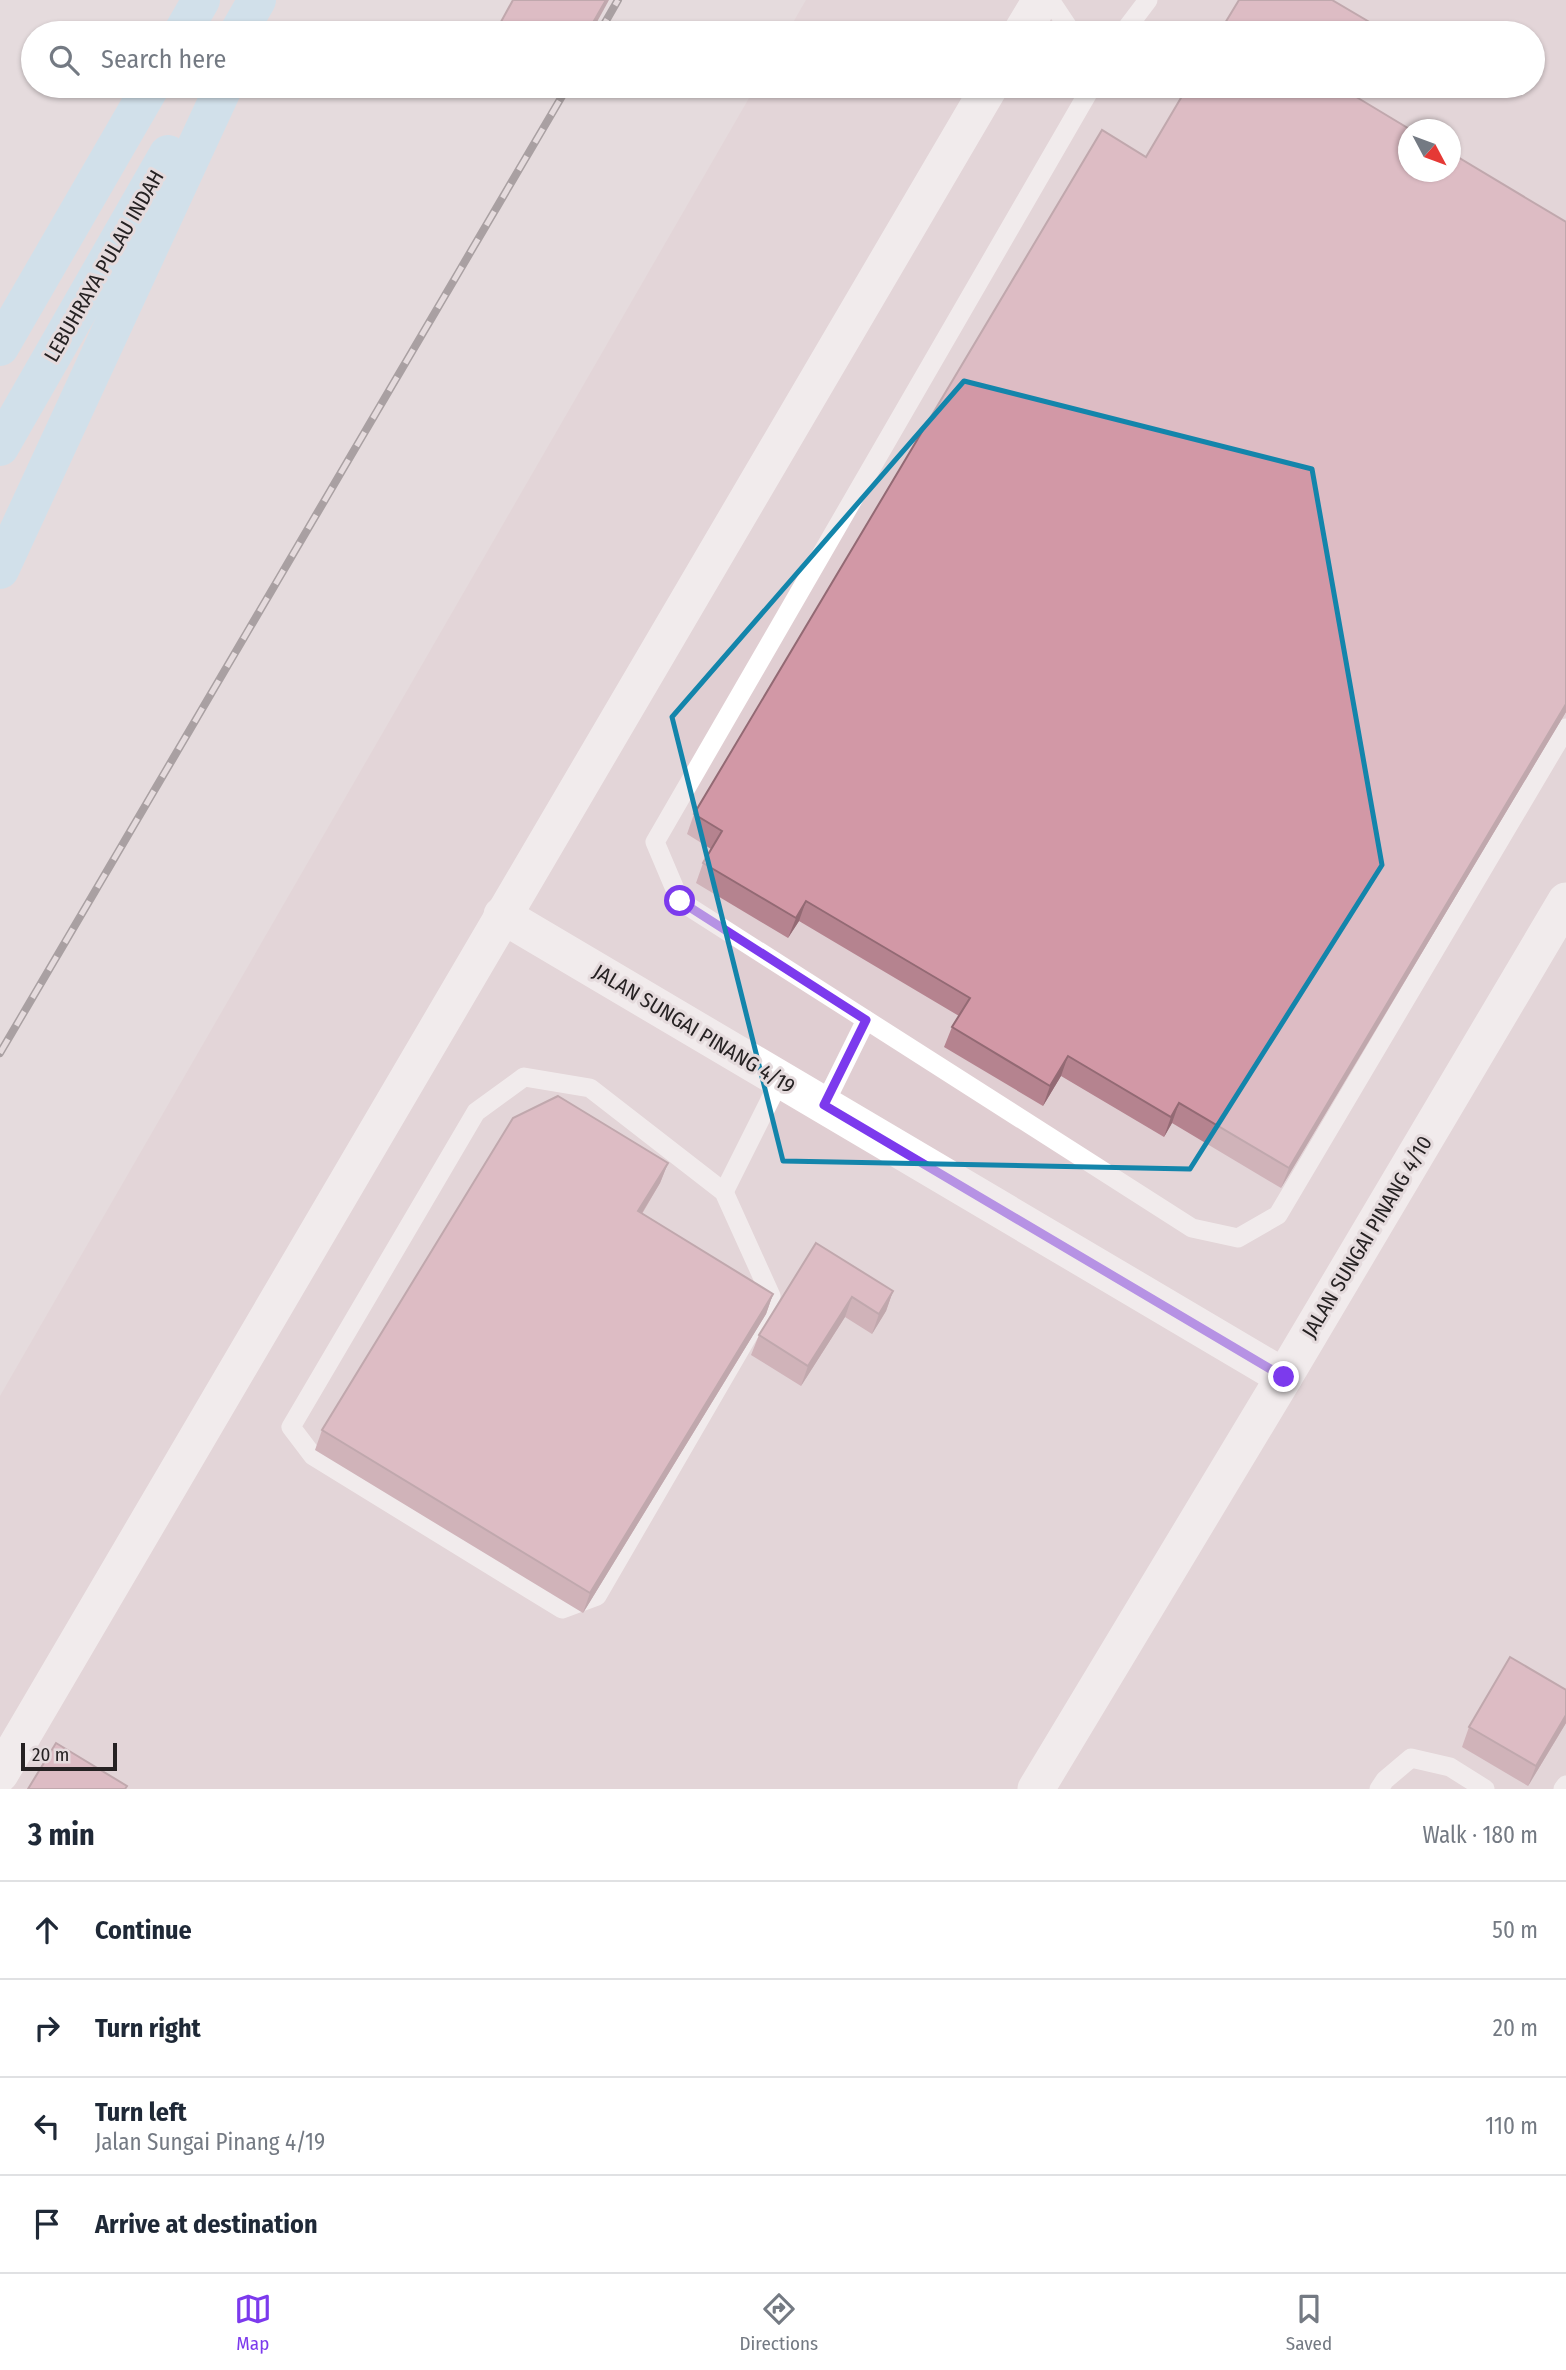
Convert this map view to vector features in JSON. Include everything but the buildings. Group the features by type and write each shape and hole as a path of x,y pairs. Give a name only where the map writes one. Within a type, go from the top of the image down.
{"main road":[{"path":"189,21 201,0"},
{"path":"244,21 257,0"},
{"path":"254,21 264,0"},
{"path":"0,347 144,98"},
{"name":"LEBUHRAYA PULAU INDAH","path":"0,447 200,98"},
{"path":"0,570 218,98"}],"street":[{"path":"1028,21 1041,0"},
{"path":"0,1774 983,98"},
{"name":"JALAN SUNGAI PINANG 4/10","path":"1036,1789 1566,901"},
{"name":"JALAN SUNGAI PINANG 4/19","path":"502,915 1284,1377"}],"lane":[{"path":"1050,0 1064,21"},
{"path":"1132,21 1148,0"},
{"path":"1085,98 655,842 680,901 1192,1228 1238,1238 1278,1215 1566,728"},
{"path":"824,1105 866,1020"},
{"path":"524,1077 590,1087 723,1192 771,1296 597,1596 562,1609 313,1456 290,1427 477,1112 524,1077"},
{"path":"723,1192 780,1080"},
{"path":"1379,1789 1385,1780 1411,1758 1450,1767 1485,1789"},
{"path":"1563,1789 1566,1785"}],"highlighted area":[{"path":"964,381 1312,469 1382,865 1190,1169 783,1161 672,717"}],"shaded area":[{"path":"806,0 1566,0 1566,1789 0,1789 0,1396 749,98 1545,98 1545,21 794,21"}],"railway":[{"path":"606,21 618,0"},
{"path":"0,1053 561,98"}],"route":[{"path":"680,901 866,1020 824,1105 1284,1377"}]}
